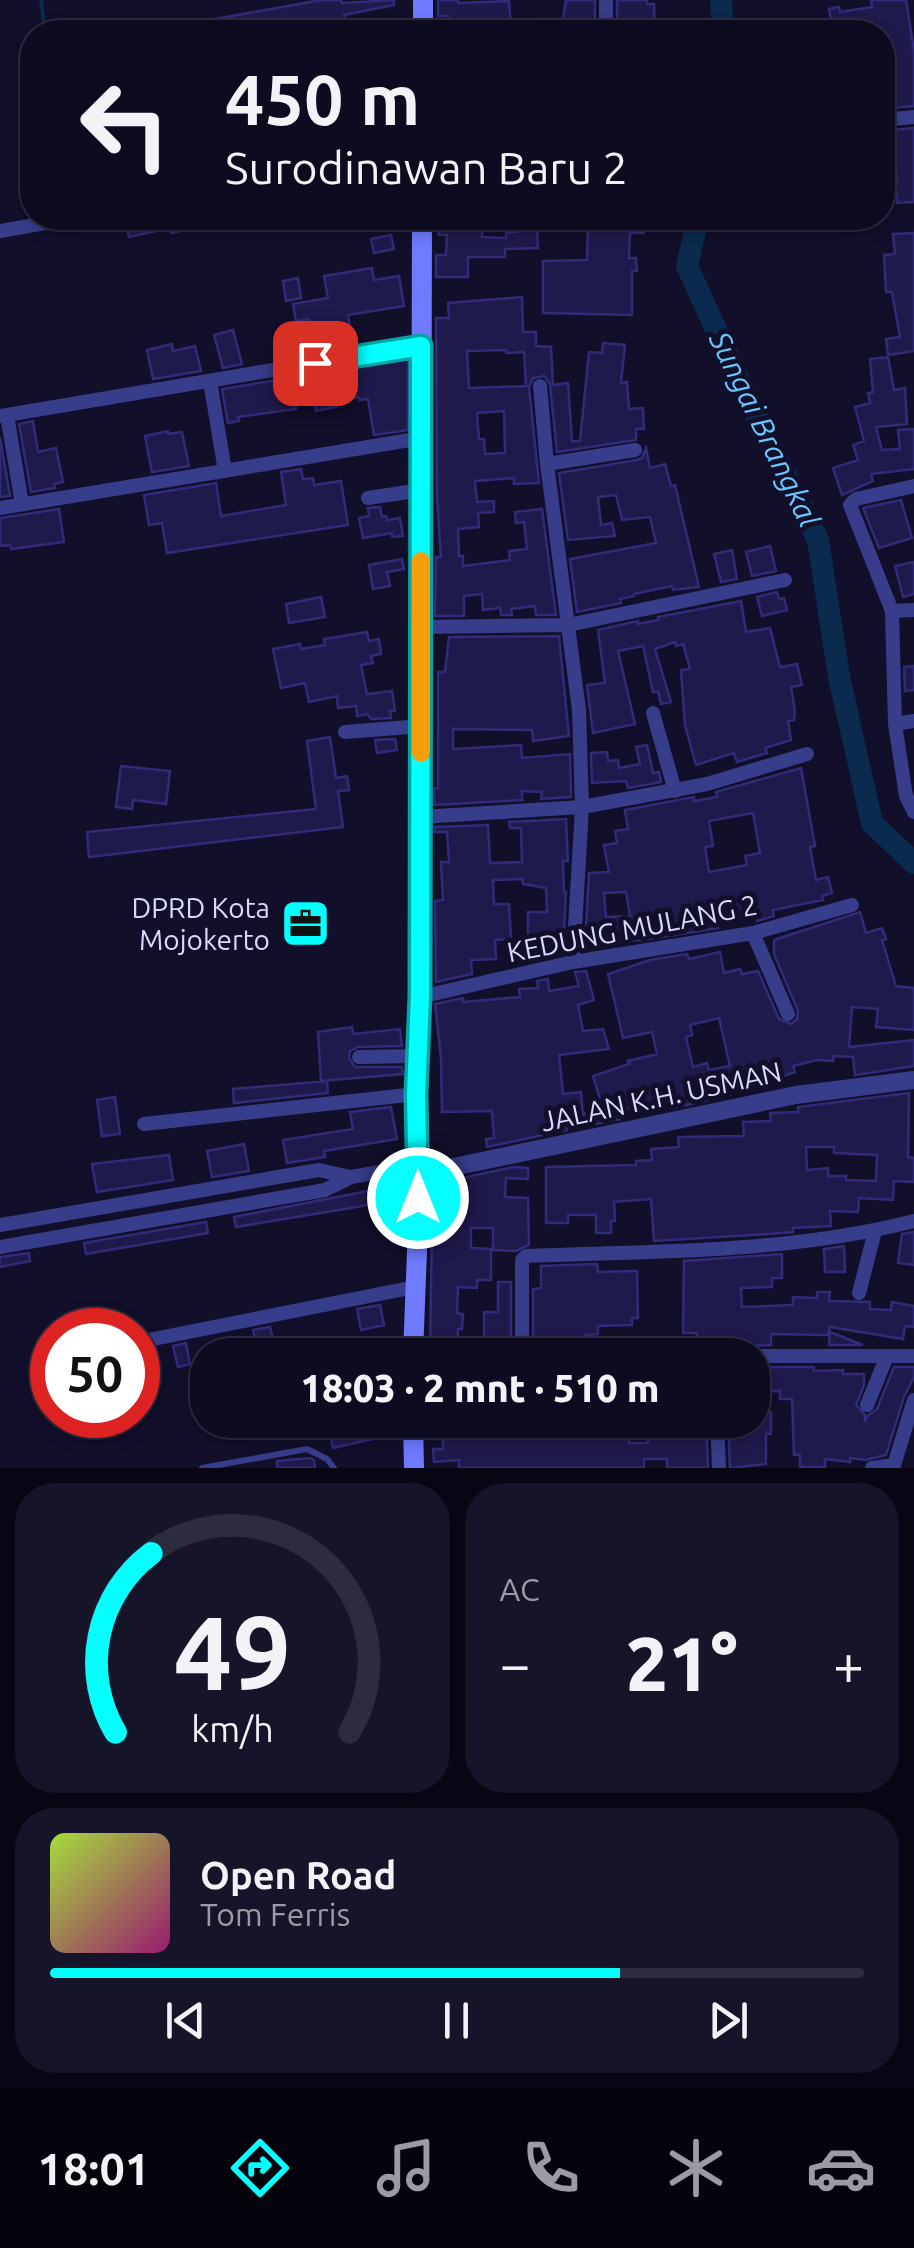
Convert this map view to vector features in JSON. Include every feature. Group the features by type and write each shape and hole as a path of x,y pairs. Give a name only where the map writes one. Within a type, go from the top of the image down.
{"main road":[{"path":"414,1338 420,1170 416,1094 422,726 422,230"},
{"path":"410,1467 412,1438"}],"street":[{"path":"22,504 4,415 421,346"},
{"path":"210,381 224,470"},
{"path":"540,386 579,710 582,807 573,962"},
{"path":"0,508 422,438"},
{"path":"547,464 635,450"},
{"path":"914,486 856,498 850,505 892,611 894,724 906,796 914,812"},
{"path":"368,498 421,490"},
{"path":"422,628 568,624 785,580"},
{"path":"892,611 914,610"},
{"path":"654,713 675,790"},
{"path":"894,724 914,721"},
{"path":"345,732 422,726"},
{"path":"420,817 582,807 707,784 807,754"},
{"name":"KEDUNG MULANG 2","path":"420,996 573,962 753,932 852,905"},
{"path":"753,932 788,1014"},
{"path":"359,1057 417,1056"},
{"name":"JALAN K.H. USMAN","path":"420,1170 796,1096 914,1080"},
{"path":"144,1124 416,1094"},
{"path":"0,1225 319,1170 351,1178"},
{"path":"0,1247 325,1190 351,1178 420,1170"},
{"path":"522,1338 522,1260 526,1256 808,1240 875,1231 914,1220"},
{"path":"859,1292 875,1231"},
{"path":"160,1338 415,1288"},
{"path":"770,1356 914,1356"},
{"path":"867,1405 887,1356"},
{"path":"872,1468 894,1467 914,1400"},
{"path":"717,1438 718,1468"}],"lane":[{"path":"202,1468 307,1449 319,1453 334,1468"}],"building":[{"path":"321,0 394,0 394,5 344,15 345,20 209,20"},
{"path":"438,0 509,1 510,20 448,20 448,16 438,16"},
{"path":"566,0 595,0 595,20 539,20 563,19"},
{"path":"617,0 647,0 647,4 654,4 655,20 617,20"},
{"path":"871,0 906,0 914,51 914,106 895,108 895,20 831,20 829,9 839,7 840,12 872,7"},
{"path":"914,128 914,202 897,203 895,130"},
{"path":"128,230 160,230 129,237"},
{"path":"439,230 482,230 482,237 506,238 506,233 537,230 538,248 505,249 505,257 468,257 468,277 436,277 436,255 446,255 447,235 439,235"},
{"path":"588,230 644,230 630,233 629,258 636,258 637,271 632,271 632,315 543,313 543,261 587,260"},
{"path":"914,233 914,351 888,355 886,339 900,337 892,292 886,292 884,255 895,254 893,234"},
{"path":"391,235 394,249 374,253 371,239"},
{"path":"372,268 374,280 399,276 404,306 348,315 353,346 315,349 309,319 296,321 293,304 328,298 324,276"},
{"path":"298,278 301,298 286,301 283,281"},
{"path":"522,297 523,332 536,332 536,346 551,347 553,385 568,383 572,441 580,441 589,352 602,353 603,343 625,345 621,383 627,382 629,409 643,408 644,429 636,429 636,440 557,452 550,384 544,376 533,378 529,387 539,483 514,484 514,478 475,481 477,502 494,501 494,512 478,513 479,527 458,529 463,566 510,560 509,551 527,549 524,522 516,523 515,512 542,509 556,615 536,615 535,606 511,609 512,615 501,615 500,608 483,610 482,594 464,596 464,616 435,616 436,557 441,557 436,318 449,318 448,303","holes":["467,351 524,352 526,386 469,388","504,411 505,453 485,454 484,439 479,439 477,413"]},
{"path":"233,330 242,364 223,368 214,335"},
{"path":"172,344 173,351 195,346 201,371 153,379 147,350"},
{"path":"888,357 894,390 905,388 907,424 876,427 882,450 900,449 898,430 914,429 914,469 871,474 873,481 842,495 833,468 858,460 853,445 864,441 855,407 870,403 870,359"},
{"path":"408,358 408,430 374,435 368,399 335,401 336,407 316,411 309,375"},
{"path":"290,378 296,409 238,417 239,421 228,423 222,389"},
{"path":"33,421 38,452 56,448 63,482 54,484 55,488 31,492 19,424"},
{"path":"182,432 189,466 152,472 145,436"},
{"path":"0,437 10,496 0,497"},
{"path":"646,448 650,468 665,464 671,486 675,485 699,587 673,590 672,586 577,612 570,559 656,543 650,517 622,520 616,495 598,497 601,525 612,523 615,536 568,540 559,473 637,460"},
{"path":"301,469 303,479 313,478 314,485 341,481 348,525 167,553 162,523 149,525 144,495 216,483 221,516 286,505 281,472"},
{"path":"901,500 912,538 879,548 863,508"},
{"path":"380,507 387,520 400,518 403,536 392,537 392,533 363,538 359,518 369,516 368,508"},
{"path":"59,509 64,542 11,549 10,545 0,546 0,518"},
{"path":"770,546 776,571 752,576 746,552"},
{"path":"732,550 737,579 721,582 714,554"},
{"path":"402,559 404,569 387,572 390,586 373,589 369,565"},
{"path":"914,562 914,594 903,597 895,566"},
{"path":"777,592 779,599 784,598 787,610 762,616 757,597"},
{"path":"321,597 325,617 289,623 286,604"},
{"path":"741,601 746,632 770,628 780,667 797,664 802,685 791,687 795,711 794,720 788,721 791,740 737,762 734,753 696,765 685,725 681,670 690,669 683,644 676,646 675,642 655,649 671,702 661,704 658,691 653,692 643,646 618,651 635,724 593,733 587,685 605,683 598,630"},
{"path":"367,632 369,641 379,639 381,654 371,656 373,663 361,665 367,694 392,691 395,711 390,711 391,718 357,716 356,706 338,708 337,696 309,702 305,683 281,688 273,649 325,645 324,639"},
{"path":"559,636 569,736 533,741 532,730 453,729 453,749 521,745 522,758 570,754 571,797 541,799 542,792 522,791 522,800 434,805 434,789 438,788 438,672 445,672 449,637"},
{"path":"914,666 914,690 905,691 904,667"},
{"path":"330,737 336,778 347,776 349,790 338,791 343,827 89,857 87,832 316,809 307,741"},
{"path":"395,739 397,750 377,753 375,740"},
{"path":"647,745 653,773 659,772 661,782 628,788 626,781 592,783 591,753 607,752 608,761 618,760 619,768 640,764 636,747"},
{"path":"121,766 170,771 166,804 133,800 132,809 116,807"},
{"path":"801,768 815,846 810,847 816,880 828,877 832,893 822,896 823,900 773,910 774,916 757,921 756,915 738,918 737,911 716,915 718,928 644,940 589,942 589,873 609,872 604,845 617,843 615,831 628,829 625,810 694,797 694,801 717,797 716,792","holes":["753,813 760,853 745,856 747,865 709,872 705,847 713,846 709,821","626,892 630,916 606,917 604,893"]},
{"path":"566,819 563,948 528,953 528,912 547,912 546,888 523,884 522,879 493,880 494,904 509,904 511,939 495,940 496,959 471,960 472,974 436,982 435,901 443,900 441,862 449,862 447,832 434,832 434,827 488,825 490,863 522,862 521,828 510,828 509,822"},
{"path":"860,912 866,933 882,928 896,986 914,988 914,1030 876,1027 878,1009 852,1007 849,1047 914,1040 914,1066 855,1075 853,1057 834,1056 833,1061 793,1066 795,1072 767,1082 766,1078 747,1082 745,1075 726,1079 730,1095 674,1108 672,1100 664,1100 618,1111 620,1119 587,1126 584,1114 603,1109 593,1076 657,1054 652,1032 623,1038 608,974 650,960 687,954 689,959 720,952 724,973 740,969 742,974 758,971 779,1019 791,1024 798,1011 774,954 774,940","holes":["719,1018 730,1066 709,1070 707,1063 693,1067 686,1037 692,1035 690,1025"]},
{"path":"586,971 594,1000 578,1005 583,1031 603,1029 609,1049 559,1055 563,1094 581,1092 583,1116 565,1118 567,1130 487,1147 486,1139 494,1138 492,1111 442,1112 435,1004 463,998 463,1002 520,997 519,989 538,988 537,981 548,979 549,991 579,986 575,972"},
{"path":"352,1027 353,1034 400,1029 402,1046 358,1047 350,1051 349,1058 355,1067 402,1067 403,1074 321,1081 318,1032"},
{"path":"327,1081 328,1093 234,1103 233,1089"},
{"path":"909,1093 908,1157 914,1158 914,1182 894,1181 893,1200 859,1198 858,1212 830,1211 831,1226 793,1228 793,1232 654,1241 651,1199 614,1202 611,1233 596,1233 596,1215 568,1215 568,1223 546,1223 546,1167 636,1165 636,1161 652,1160 651,1149 679,1147 678,1137 744,1136 743,1122 771,1121 770,1113 798,1112 798,1107","holes":["806,1147 834,1147 834,1153 877,1155 876,1181 828,1176 828,1168 807,1170"]},
{"path":"115,1097 120,1134 102,1136 97,1100"},
{"path":"391,1107 397,1139 324,1151 325,1157 287,1163 283,1140 353,1129 350,1112"},
{"path":"244,1144 249,1171 212,1177 207,1151"},
{"path":"169,1155 173,1180 97,1192 92,1164"},
{"path":"514,1167 528,1168 528,1179 506,1178 505,1197 528,1198 529,1245 516,1251 493,1250 493,1228 471,1228 471,1248 491,1249 491,1280 477,1280 477,1288 458,1287 457,1313 463,1314 458,1338 430,1338 432,1227 444,1227 445,1191 456,1191 457,1179"},
{"path":"378,1189 381,1203 236,1227 234,1217"},
{"path":"206,1222 208,1233 86,1254 84,1243"},
{"path":"914,1232 914,1265 898,1263 902,1234"},
{"path":"844,1246 845,1272 825,1272 824,1249"},
{"path":"29,1253 30,1261 0,1267 0,1257"},
{"path":"782,1254 782,1278 772,1278 772,1287 741,1288 742,1307 793,1305 793,1297 817,1298 817,1292 830,1292 829,1301 870,1302 870,1309 891,1310 892,1302 914,1306 914,1327 905,1326 903,1339 830,1327 828,1335 771,1334 771,1345 770,1338 697,1338 697,1333 683,1333 684,1261"},
{"path":"597,1264 598,1272 637,1271 638,1318 632,1318 632,1325 598,1326 598,1334 585,1338 533,1338 533,1289 541,1288 541,1266"},
{"path":"498,1282 511,1282 511,1338 484,1338 484,1312 498,1312"},
{"path":"380,1305 384,1325 361,1330 357,1309"},
{"path":"270,1327 273,1338 255,1338 253,1330"},
{"path":"830,1332 863,1345 829,1345"},
{"path":"186,1343 190,1364 178,1367 173,1346"},
{"path":"770,1367 814,1367 814,1371 864,1374 856,1405 865,1415 865,1422 877,1409 894,1367 914,1367 914,1377 886,1455 866,1460 825,1459 825,1467 800,1467 800,1455 794,1455 792,1399 780,1399 780,1391 770,1391"},
{"path":"331,1438 377,1438 333,1448"},
{"path":"443,1438 629,1438 629,1443 648,1443 648,1438 707,1438 708,1468 667,1468 667,1459 644,1459 644,1468 459,1468 459,1460 434,1462 433,1449 443,1449"},
{"path":"729,1438 766,1438 766,1464 730,1468"},
{"path":"310,1458 315,1468 277,1468 277,1461"}],"waterway":[{"path":"41,0 44,20"},
{"name":"Sungai Brangkal","path":"721,0 722,20"},
{"name":"Sungai Brangkal","path":"695,230 687,266 818,540 839,677 872,823 914,863"}],"slow traffic":[{"path":"421,561 421,753"}],"place":[{"name":"DPRD Kota Mojokerto","path":"305,923"}],"route":[{"path":"315,363 421,346 418,1198"}]}
